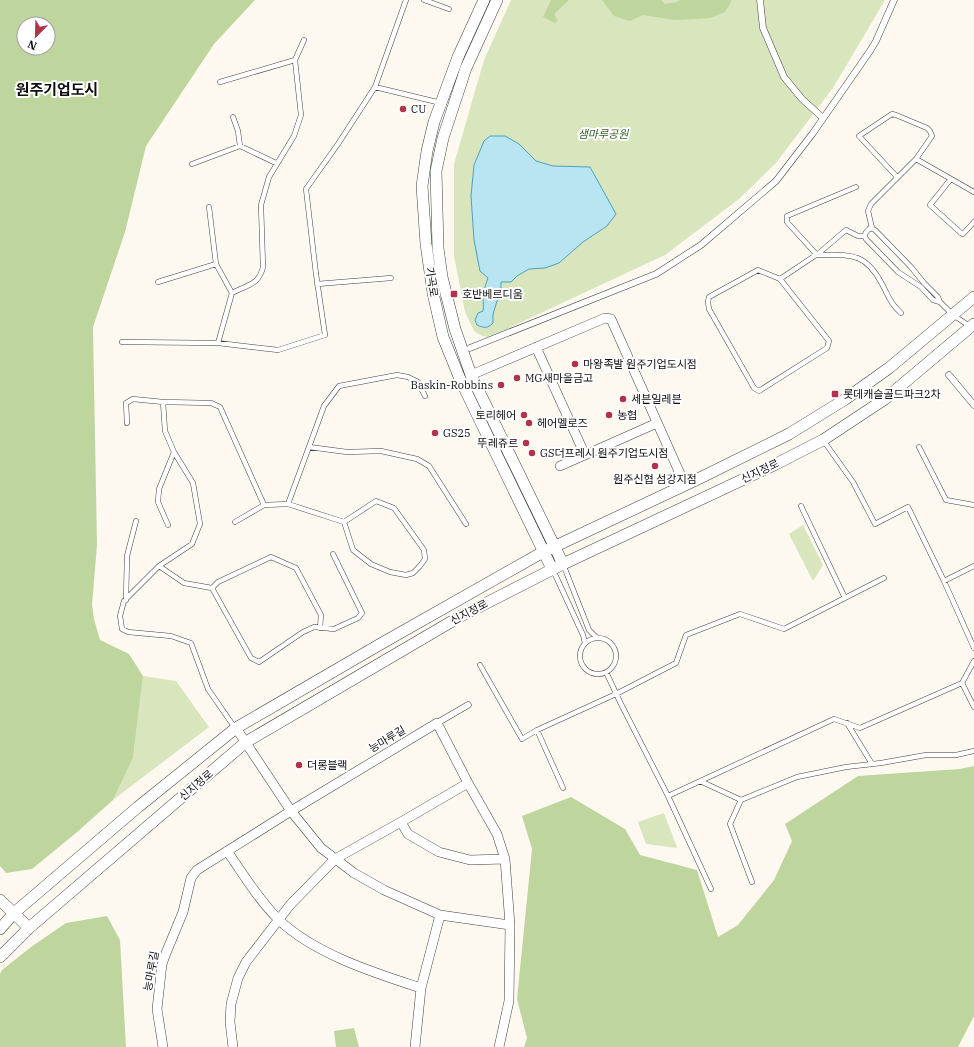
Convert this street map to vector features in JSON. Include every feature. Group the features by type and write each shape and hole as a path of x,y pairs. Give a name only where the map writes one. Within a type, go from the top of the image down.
{"street":[{"name":"가곡로","path":"484,0 458,57 434,122 422,186 426,244 433,293 443,337 460,379 552,569"},
{"name":"가곡로","path":"497,0 466,68 443,138 436,171 438,248 442,277 455,329 471,375 563,564"},
{"path":"760,0 763,28 784,77 802,99 823,118"},
{"path":"470,348 656,274 701,245 776,181 823,118 876,42 894,0"},
{"name":"신지정로","path":"0,929 14,913 138,807 236,728 543,552 789,434 844,400 888,368 974,297"},
{"path":"460,379 605,318 611,319 685,485"},
{"name":"신지정로","path":"0,957 29,928 246,742 461,616 552,569 776,464 823,440 885,399 973,327"},
{"path":"536,347 585,455"},
{"path":"949,376 974,405"},
{"path":"560,466 657,423"},
{"path":"468,705 437,723 468,783 497,834 505,859 510,925 509,1001 499,1047"},
{"name":"능마루길","path":"163,1047 156,1009 164,959 183,912 191,878 197,870 291,811 437,723"},
{"path":"236,728 291,811 321,848 334,859 354,873 384,890 440,915 510,925"},
{"path":"233,1047 230,1022 231,1004 238,978 246,962 278,919 334,859 402,822 468,783"},
{"path":"402,822 408,834 439,852 470,860 505,859"},
{"path":"227,851 251,887 278,919 299,936 346,960 372,971 421,988"},
{"path":"0,900 29,928"},
{"path":"415,1047 421,988 440,915"}],"lane":[{"path":"122,342 218,344 278,350 325,335 317,284 306,189 338,144 375,87 406,0"},
{"path":"424,0 448,9"},
{"path":"232,293 258,281 262,274 261,205 268,177 294,136 302,115 295,60 304,40"},
{"path":"220,82 295,60"},
{"path":"375,87 441,103"},
{"path":"897,177 859,136 892,114 927,128 932,136 916,159 871,204 868,210 872,228 911,267 938,297 940,302 953,315 973,327"},
{"path":"233,117 238,131 240,146"},
{"path":"192,164 240,146 276,163"},
{"path":"916,159 950,180 974,192"},
{"path":"950,180 930,205 960,233 963,234 974,222"},
{"path":"856,187 787,216 787,222 817,254 848,255 862,259 874,271 892,304 901,313"},
{"path":"209,207 216,264 232,293 218,344"},
{"path":"864,236 870,228 872,228"},
{"path":"780,279 817,254 846,230 858,236 864,236"},
{"path":"864,236 898,272 921,287 933,300 940,302"},
{"path":"158,282 216,264"},
{"path":"758,270 780,279 829,341 827,348 759,391 754,388 746,375 709,309 708,302 709,297 758,270"},
{"path":"317,284 391,278"},
{"path":"288,504 324,406 339,386 397,375 408,377 418,382 425,396"},
{"path":"127,423 126,403 133,399 163,402 211,403 220,407 264,505"},
{"path":"163,402 166,431 174,452 194,483 200,524 192,544 159,566 124,601 120,616 122,629 128,632 171,636 191,642 208,689 236,728"},
{"path":"823,440 853,482 875,524 908,507 944,581 974,648"},
{"path":"309,447 347,452 381,451 417,459 429,466 466,524"},
{"path":"919,447 946,500 974,505"},
{"path":"168,525 158,502 159,489 174,452"},
{"path":"376,501 394,508 424,550 425,558 413,573 406,575 390,572 371,564 353,550 344,522 376,501"},
{"path":"235,522 264,505 288,504 344,522"},
{"path":"801,506 845,598"},
{"path":"126,600 127,556 136,521"},
{"path":"212,588 251,658 259,662 303,632 314,627 334,629 358,618 362,613 333,554"},
{"path":"212,588 218,582 271,557 296,568 322,615 320,628"},
{"path":"563,564 589,630 597,638 608,642 615,651 616,657 614,663 606,672 594,673 584,668 580,658 580,653 585,643 588,640 597,638"},
{"path":"159,566 184,583 212,588"},
{"path":"944,581 974,566"},
{"path":"552,569 585,643"},
{"path":"480,665 522,739 537,730 616,694 676,663 686,635 740,614 784,629 884,578"},
{"path":"668,796 834,719 860,728 962,683 974,661"},
{"path":"606,672 668,796 711,889"},
{"path":"962,683 974,707"},
{"path":"847,724 872,764"},
{"path":"537,730 563,788"},
{"path":"752,882 730,824 741,800 797,777 846,767 926,755 956,755 974,751"},
{"path":"700,781 741,800"}],"green space":[{"path":"0,0 255,0 214,44 146,146 125,232 93,327 97,545 92,605 100,640 129,654 143,676 133,758 113,800 32,869 6,873 0,866"},
{"name":"샘마루공원","path":"511,0 885,0 833,88 776,163 739,199 665,255 513,326 493,338 482,336 474,331 465,312 454,256 454,164 484,60"},
{"path":"551,0 569,0 554,14 558,21 555,23 543,17"},
{"path":"602,0 661,0 665,4 680,0 732,0 725,12 710,18 675,20 643,15 630,21 614,16"},
{"path":"803,525 823,565 813,581 789,534"},
{"path":"143,676 176,681 209,727 113,800 133,758"},
{"path":"974,766 974,1016 958,1047 524,1047 527,1038 517,999 532,849 522,816 571,797 625,829 640,855 697,870 718,937 738,925 774,880 792,841 785,824 858,776 960,769"},
{"path":"664,813 677,848 646,844 638,822"},
{"path":"107,916 120,940 126,1047 0,1047 0,974 2,970 31,947 66,923"},
{"path":"354,1028 359,1047 336,1047 334,1031"}],"water":[{"path":"490,136 505,136 519,144 536,161 553,166 590,167 616,214 607,226 583,242 559,263 545,268 529,269 517,276 511,282 501,282 501,295 497,301 493,314 493,323 489,326 482,327 477,325 475,320 478,313 483,311 483,298 488,278 480,271 474,240 471,196 474,165 484,141"}],"place":[{"name":"CU","path":"403,109"},
{"name":"호반베르디움","path":"454,294"},
{"name":"마왕족발 원주기업도시점","path":"575,364"},
{"name":"MG새마을금고","path":"517,378"},
{"name":"Baskin-Robbins","path":"501,385"},
{"name":"롯데캐슬골드파크2차","path":"835,394"},
{"name":"세븐일레븐","path":"623,399"},
{"name":"토리헤어","path":"524,415"},
{"name":"농협","path":"609,415"},
{"name":"헤어멜로즈","path":"529,423"},
{"name":"GS25","path":"435,433"},
{"name":"뚜레쥬르","path":"526,443"},
{"name":"GS더프레시 원주기업도시점","path":"532,453"},
{"name":"원주신협 섬강지점","path":"655,466"},
{"name":"더롱블랙","path":"299,765"}],"district":[{"name":"원주기업도시","path":"57,90"}]}
